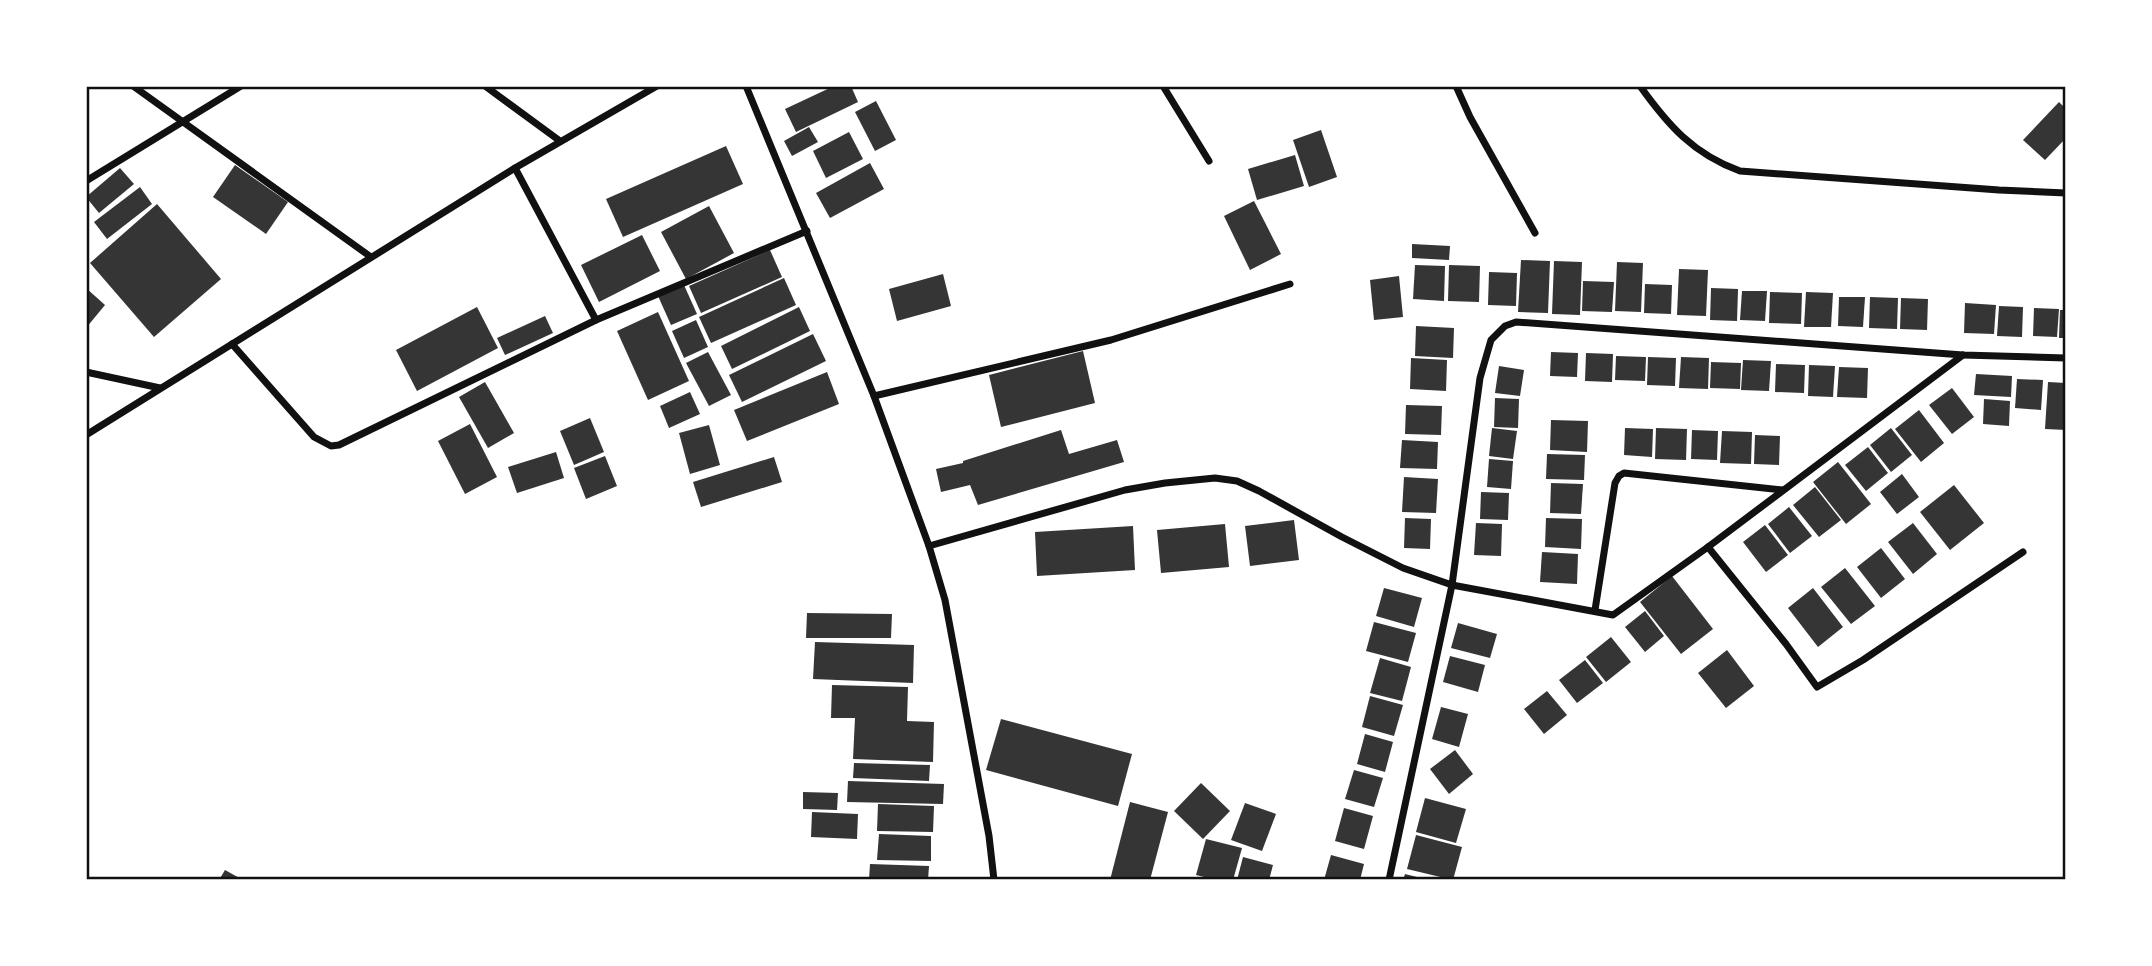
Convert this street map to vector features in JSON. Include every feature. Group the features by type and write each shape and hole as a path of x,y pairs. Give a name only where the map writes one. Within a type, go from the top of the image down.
{"street":[{"path":"133,86 371,257"},
{"path":"86,181 241,86"},
{"path":"485,86 560,141"},
{"path":"86,435 514,168 657,86"},
{"path":"746,86 874,397 929,546 945,600 989,836 994,880"},
{"path":"1163,86 1209,161"},
{"path":"1456,86 1470,117 1535,233"},
{"path":"1640,86 1672,127 1699,151 1720,164 1740,171 1999,190 2066,192"},
{"path":"514,168 596,320"},
{"path":"232,344 314,437 331,446 339,445 596,320 807,231"},
{"path":"874,397 1111,340 1290,284"},
{"path":"1389,880 1452,585 1480,378 1491,340 1505,326 1530,323 1963,355 2066,358"},
{"path":"929,546 1125,490 1215,478 1237,481 1403,568 1452,585 1595,610 1609,615 1617,614 1963,355"},
{"path":"86,372 160,388"},
{"path":"1595,610 1615,483 1619,476 1624,473 1783,490"},
{"path":"1708,547 1786,644 1816,687 1863,660 2024,552"}],"building":[{"path":"834,86 851,86 858,102 796,132 785,109"},
{"path":"876,101 896,140 875,151 855,112"},
{"path":"2059,102 2066,109 2066,138 2045,160 2023,140"},
{"path":"809,127 818,142 792,156 784,141"},
{"path":"1321,130 1337,177 1309,187 1293,140"},
{"path":"849,132 863,159 826,178 813,151"},
{"path":"726,146 743,184 623,237 606,199"},
{"path":"1295,155 1304,186 1257,200 1248,169"},
{"path":"870,163 884,189 830,218 816,193"},
{"path":"235,165 288,202 266,234 213,197"},
{"path":"120,168 134,184 99,213 86,197"},
{"path":"140,187 152,204 107,239 94,222"},
{"path":"1254,201 1281,254 1250,270 1224,216"},
{"path":"157,204 221,279 154,337 90,263"},
{"path":"709,206 734,253 686,279 661,232"},
{"path":"642,235 660,271 599,302 581,265"},
{"path":"1412,244 1450,246 1449,260 1412,258"},
{"path":"770,250 782,277 701,313 689,286"},
{"path":"1521,260 1550,261 1548,313 1518,312"},
{"path":"1554,261 1582,262 1580,315 1552,314"},
{"path":"1617,262 1643,263 1641,312 1615,311"},
{"path":"1415,265 1445,266 1444,301 1413,299"},
{"path":"1449,265 1480,266 1479,302 1448,301"},
{"path":"1679,269 1708,270 1706,316 1677,315"},
{"path":"1489,272 1517,273 1516,306 1488,305"},
{"path":"943,274 951,306 897,321 889,289"},
{"path":"1399,276 1403,317 1374,320 1370,280"},
{"path":"784,278 796,305 711,343 699,317"},
{"path":"1583,281 1614,282 1612,312 1582,311"},
{"path":"1645,284 1672,285 1671,314 1644,313"},
{"path":"684,285 697,314 671,325 658,296"},
{"path":"86,288 105,305 86,328"},
{"path":"1711,288 1738,289 1737,321 1710,320"},
{"path":"1742,291 1767,291 1765,321 1740,320"},
{"path":"1770,292 1802,293 1801,324 1769,323"},
{"path":"1806,292 1833,293 1831,327 1804,327"},
{"path":"1839,297 1865,297 1863,327 1838,326"},
{"path":"1870,297 1898,298 1897,329 1869,328"},
{"path":"1901,298 1928,299 1927,330 1900,329"},
{"path":"1965,303 1996,305 1994,334 1964,333"},
{"path":"1999,306 2023,307 2022,337 1997,336"},
{"path":"477,307 498,348 417,391 396,350"},
{"path":"799,307 810,331 732,369 721,346"},
{"path":"2034,308 2059,309 2057,337 2033,336"},
{"path":"2060,310 2066,310 2066,338 2059,338"},
{"path":"658,312 689,381 648,400 617,331"},
{"path":"545,316 553,333 505,355 497,338"},
{"path":"696,320 708,347 684,358 672,331"},
{"path":"1416,326 1454,328 1453,358 1415,356"},
{"path":"813,334 826,361 742,402 729,375"},
{"path":"1083,351 1095,403 1001,427 989,375"},
{"path":"708,352 731,395 709,406 686,363"},
{"path":"1551,352 1578,353 1577,377 1550,376"},
{"path":"1586,353 1613,354 1612,382 1585,381"},
{"path":"1616,356 1646,357 1645,381 1615,380"},
{"path":"1648,357 1676,358 1675,386 1647,385"},
{"path":"1681,357 1709,358 1708,389 1679,388"},
{"path":"1411,358 1447,360 1446,391 1410,389"},
{"path":"1743,360 1771,361 1769,391 1741,390"},
{"path":"1711,362 1741,363 1740,389 1710,388"},
{"path":"1776,364 1805,365 1804,393 1775,392"},
{"path":"1809,365 1835,366 1833,397 1808,396"},
{"path":"1499,366 1524,370 1520,396 1495,393"},
{"path":"1839,367 1868,368 1867,398 1837,397"},
{"path":"827,372 839,404 747,441 734,410"},
{"path":"1976,374 2012,376 2011,397 1974,395"},
{"path":"2017,379 2043,380 2041,410 2015,408"},
{"path":"485,382 514,433 488,448 459,397"},
{"path":"2048,382 2066,383 2066,430 2045,429"},
{"path":"1952,388 1974,417 1952,434 1929,405"},
{"path":"690,392 700,414 669,428 660,406"},
{"path":"1495,398 1519,399 1518,428 1494,427"},
{"path":"1984,399 2010,401 2009,426 1983,424"},
{"path":"1406,405 1442,406 1441,435 1405,434"},
{"path":"1919,410 1944,443 1921,462 1895,429"},
{"path":"590,418 604,452 574,465 560,431"},
{"path":"1551,420 1588,421 1587,452 1550,450"},
{"path":"470,424 497,477 465,494 438,441"},
{"path":"709,425 720,465 690,474 679,433"},
{"path":"1492,428 1517,431 1513,459 1489,456"},
{"path":"1625,428 1653,429 1652,457 1624,455"},
{"path":"1656,428 1687,429 1686,460 1655,459"},
{"path":"1891,428 1912,455 1891,472 1870,445"},
{"path":"1061,430 1069,454 1117,440 1124,462 978,505 970,485 941,492 936,469 963,463"},
{"path":"1692,430 1718,431 1717,460 1691,459"},
{"path":"1722,431 1752,432 1751,464 1720,463"},
{"path":"1755,435 1780,436 1779,465 1754,464"},
{"path":"1402,440 1438,442 1437,469 1400,468"},
{"path":"1868,447 1888,473 1866,491 1845,465"},
{"path":"556,452 564,478 517,493 508,467"},
{"path":"1547,454 1585,455 1584,480 1546,479"},
{"path":"605,456 617,486 586,499 574,468"},
{"path":"774,457 782,482 701,507 693,482"},
{"path":"1489,459 1513,461 1511,489 1487,487"},
{"path":"1838,462 1871,504 1846,524 1813,482"},
{"path":"1902,474 1919,497 1897,514 1880,492"},
{"path":"1404,477 1438,479 1436,513 1402,512"},
{"path":"1551,483 1583,484 1581,514 1550,513"},
{"path":"1954,485 1984,523 1950,550 1920,512"},
{"path":"1815,487 1841,520 1819,537 1793,505"},
{"path":"1481,492 1509,493 1508,520 1480,519"},
{"path":"1789,507 1812,536 1790,553 1768,524"},
{"path":"1405,518 1431,519 1430,549 1404,548"},
{"path":"1546,518 1582,519 1581,549 1545,547"},
{"path":"1294,520 1299,560 1250,566 1245,526"},
{"path":"1476,523 1502,524 1501,556 1474,555"},
{"path":"1913,523 1937,554 1913,574 1888,542"},
{"path":"1225,524 1229,567 1161,573 1157,530"},
{"path":"1765,525 1788,555 1766,572 1743,542"},
{"path":"1133,526 1135,570 1037,576 1035,532"},
{"path":"1881,548 1905,579 1881,598 1857,567"},
{"path":"1542,552 1578,554 1577,584 1540,582"},
{"path":"1845,568 1875,606 1851,624 1821,587"},
{"path":"1672,576 1713,629 1681,654 1640,602"},
{"path":"1384,588 1422,598 1414,627 1376,616"},
{"path":"1813,588 1843,627 1818,647 1788,608"},
{"path":"1645,611 1664,636 1645,652 1625,627"},
{"path":"807,613 892,614 891,638 806,638"},
{"path":"1374,622 1416,633 1408,662 1366,651"},
{"path":"1458,623 1497,634 1490,658 1451,648"},
{"path":"1611,637 1631,662 1606,682 1586,657"},
{"path":"815,642 914,645 913,683 813,679"},
{"path":"1727,650 1754,686 1726,708 1698,673"},
{"path":"1450,656 1485,665 1478,692 1443,682"},
{"path":"1380,658 1411,667 1402,701 1370,693"},
{"path":"1585,660 1603,683 1577,703 1559,680"},
{"path":"832,685 908,687 907,721 934,722 933,762 853,759 855,718 831,718"},
{"path":"1547,691 1567,715 1544,734 1524,709"},
{"path":"1370,696 1403,705 1394,736 1362,727"},
{"path":"1441,707 1468,714 1459,747 1432,739"},
{"path":"1001,719 1132,754 1118,806 986,770"},
{"path":"1365,734 1393,742 1385,772 1357,764"},
{"path":"1455,750 1473,774 1449,794 1430,769"},
{"path":"854,763 930,765 929,781 853,778"},
{"path":"1354,770 1383,778 1374,807 1345,799"},
{"path":"848,781 944,784 943,804 847,802"},
{"path":"1201,783 1230,811 1203,839 1174,811"},
{"path":"803,792 838,793 837,810 803,809"},
{"path":"1425,798 1466,809 1456,843 1416,832"},
{"path":"1130,802 1168,812 1150,880 1110,880"},
{"path":"1245,803 1276,814 1262,851 1231,840"},
{"path":"878,804 934,806 933,832 877,831"},
{"path":"1344,808 1373,816 1364,849 1335,841"},
{"path":"812,812 858,814 857,839 811,837"},
{"path":"879,834 931,836 931,861 877,860"},
{"path":"1416,835 1462,847 1453,880 1407,869"},
{"path":"1206,839 1242,848 1233,880 1216,880 1196,875"},
{"path":"1331,855 1364,864 1360,880 1324,880"},
{"path":"1243,857 1273,865 1269,880 1237,880"},
{"path":"870,864 929,866 928,880 869,880"},
{"path":"225,870 243,880 219,880"},
{"path":"1405,874 1425,879 1425,880 1403,880"}]}
